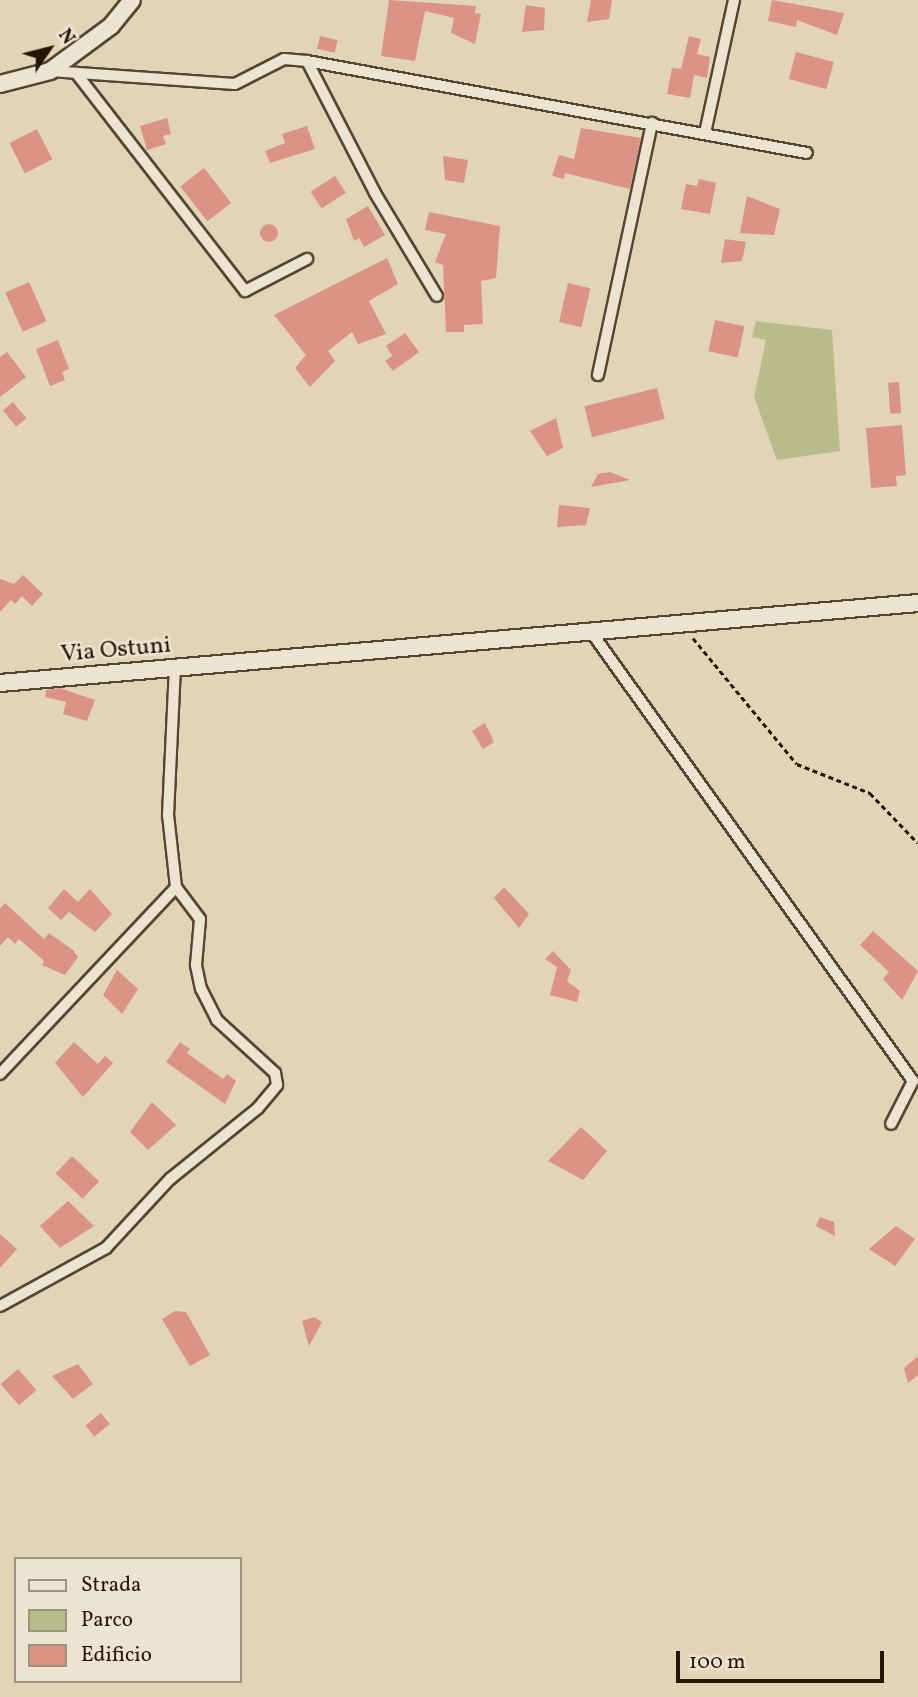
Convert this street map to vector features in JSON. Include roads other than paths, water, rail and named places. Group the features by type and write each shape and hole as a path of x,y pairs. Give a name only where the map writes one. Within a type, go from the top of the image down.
{"main road":[{"path":"0,84 50,71 111,26 132,0"},
{"name":"Via Ostuni","path":"0,683 259,662 589,629 918,603"}],"street":[{"path":"705,133 734,0"},
{"path":"50,71 235,85 284,59 307,61 807,152"},
{"path":"307,61 375,193 437,296"},
{"path":"76,73 244,291 307,259"},
{"path":"598,375 652,123"},
{"path":"589,629 913,1081 891,1124"},
{"path":"0,1306 106,1248 170,1179 258,1108 277,1085 275,1073 217,1020 201,989 196,965 200,919 176,887 168,816 176,668"},
{"path":"0,1074 176,887"}]}
